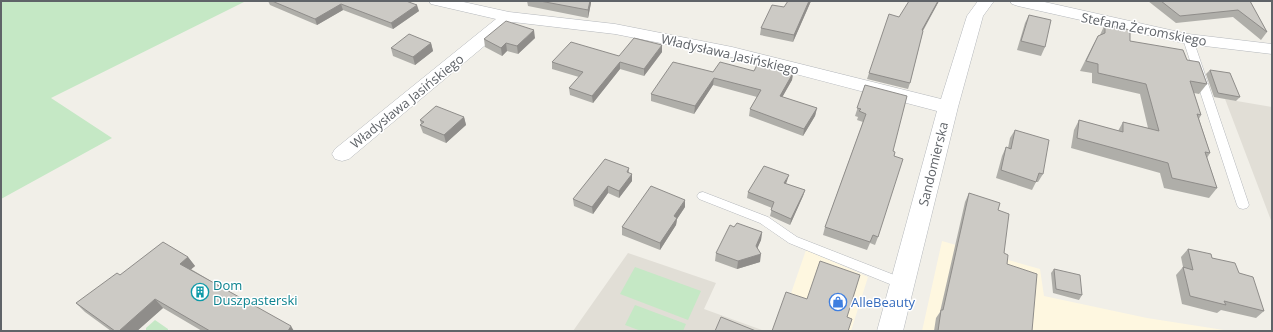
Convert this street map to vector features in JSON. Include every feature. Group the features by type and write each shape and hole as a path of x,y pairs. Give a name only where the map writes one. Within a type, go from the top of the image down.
{"street":[{"name":"Władysława Jasińskiego","path":"437,1 478,5 509,17 615,29 732,52 948,107"},
{"name":"Sandomierska","path":"890,331 948,107 975,16 986,1"},
{"name":"Stefana Żeromskiego","path":"1018,1 1188,39 1272,49"},
{"name":"Władysława Jasińskiego","path":"342,154 509,17"}],"lane":[{"path":"1188,39 1243,205"},
{"path":"703,196 764,220 793,240 902,284"}],"shaded area":[{"path":"1225,99 1272,107 1272,223"},
{"path":"942,241 1040,269 1044,296 1147,318 1230,331 922,331"},
{"path":"806,250 868,277 851,331 773,331 788,302"},
{"path":"628,253 716,283 704,309 765,331 573,331"}],"green space":[{"path":"1,1 246,1 51,98 112,138 1,199"},
{"path":"635,267 701,291 688,320 620,294"},
{"path":"635,305 686,324 683,331 641,331 625,325"},
{"path":"155,320 168,329 168,331 146,331 146,328"}],"building":[{"path":"272,1 406,1 417,5 391,23 341,4 315,19"},
{"path":"540,1 590,1 588,10"},
{"path":"788,1 809,1 794,35 761,28 772,5 784,7"},
{"path":"909,1 938,1 922,30 910,83 869,73 889,14 899,17"},
{"path":"1161,1 1250,1 1267,32 1238,10 1180,16"},
{"path":"1029,15 1051,20 1045,47 1021,41"},
{"path":"506,21 534,30 517,46 506,43 501,48 484,39"},
{"path":"1105,24 1130,30 1130,41 1183,50 1187,60 1199,62 1207,84 1190,81 1201,115 1197,114 1210,153 1205,152 1217,188 1172,178 1168,163 1077,138 1079,120 1123,132 1123,122 1159,131 1146,84 1098,73 1098,64 1086,61 1098,36 1105,33"},
{"path":"409,34 431,43 413,57 391,48"},
{"path":"634,38 662,45 644,69 620,62 592,96 569,88 583,72 552,62 571,42 619,56"},
{"path":"673,62 713,72 720,62 754,71 758,63 793,73 780,96 817,108 804,129 750,109 761,90 714,78 695,106 651,94"},
{"path":"1210,70 1230,73 1240,97 1218,93"},
{"path":"865,85 907,96 893,151 895,152 894,156 903,159 878,237 873,235 870,242 825,227 866,114 859,111 861,109 857,108"},
{"path":"436,106 464,117 444,135 420,125 424,122 420,120"},
{"path":"1015,130 1049,140 1043,174 1039,173 1036,182 1001,170 1006,147 1011,149"},
{"path":"605,159 629,168 627,172 632,174 619,191 608,186 592,207 573,199"},
{"path":"764,166 789,175 784,183 805,190 791,219 771,210 774,202 748,192"},
{"path":"651,186 685,200 674,216 677,218 660,243 622,227"},
{"path":"969,193 1000,203 998,210 1009,214 1004,253 1008,255 1007,264 1037,274 1032,331 938,331 941,310 943,310"},
{"path":"737,223 762,232 756,246 761,254 738,261 716,253 730,225 734,227"},
{"path":"163,242 188,257 180,264 291,326 288,331 210,331 155,299 119,331 115,331 76,303 117,273 120,275"},
{"path":"1188,249 1211,254 1212,258 1235,263 1239,273 1253,277 1264,311 1224,301 1226,305 1190,296 1183,267 1193,270"},
{"path":"820,261 860,275 847,317 852,319 848,331 772,331 786,292 807,299"},
{"path":"1054,269 1080,275 1082,295 1056,289"},
{"path":"721,317 756,331 715,331"}],"place":[{"name":"Dom Duszpasterski","path":"200,292"},
{"name":"AlleBeauty","path":"838,302"}]}
